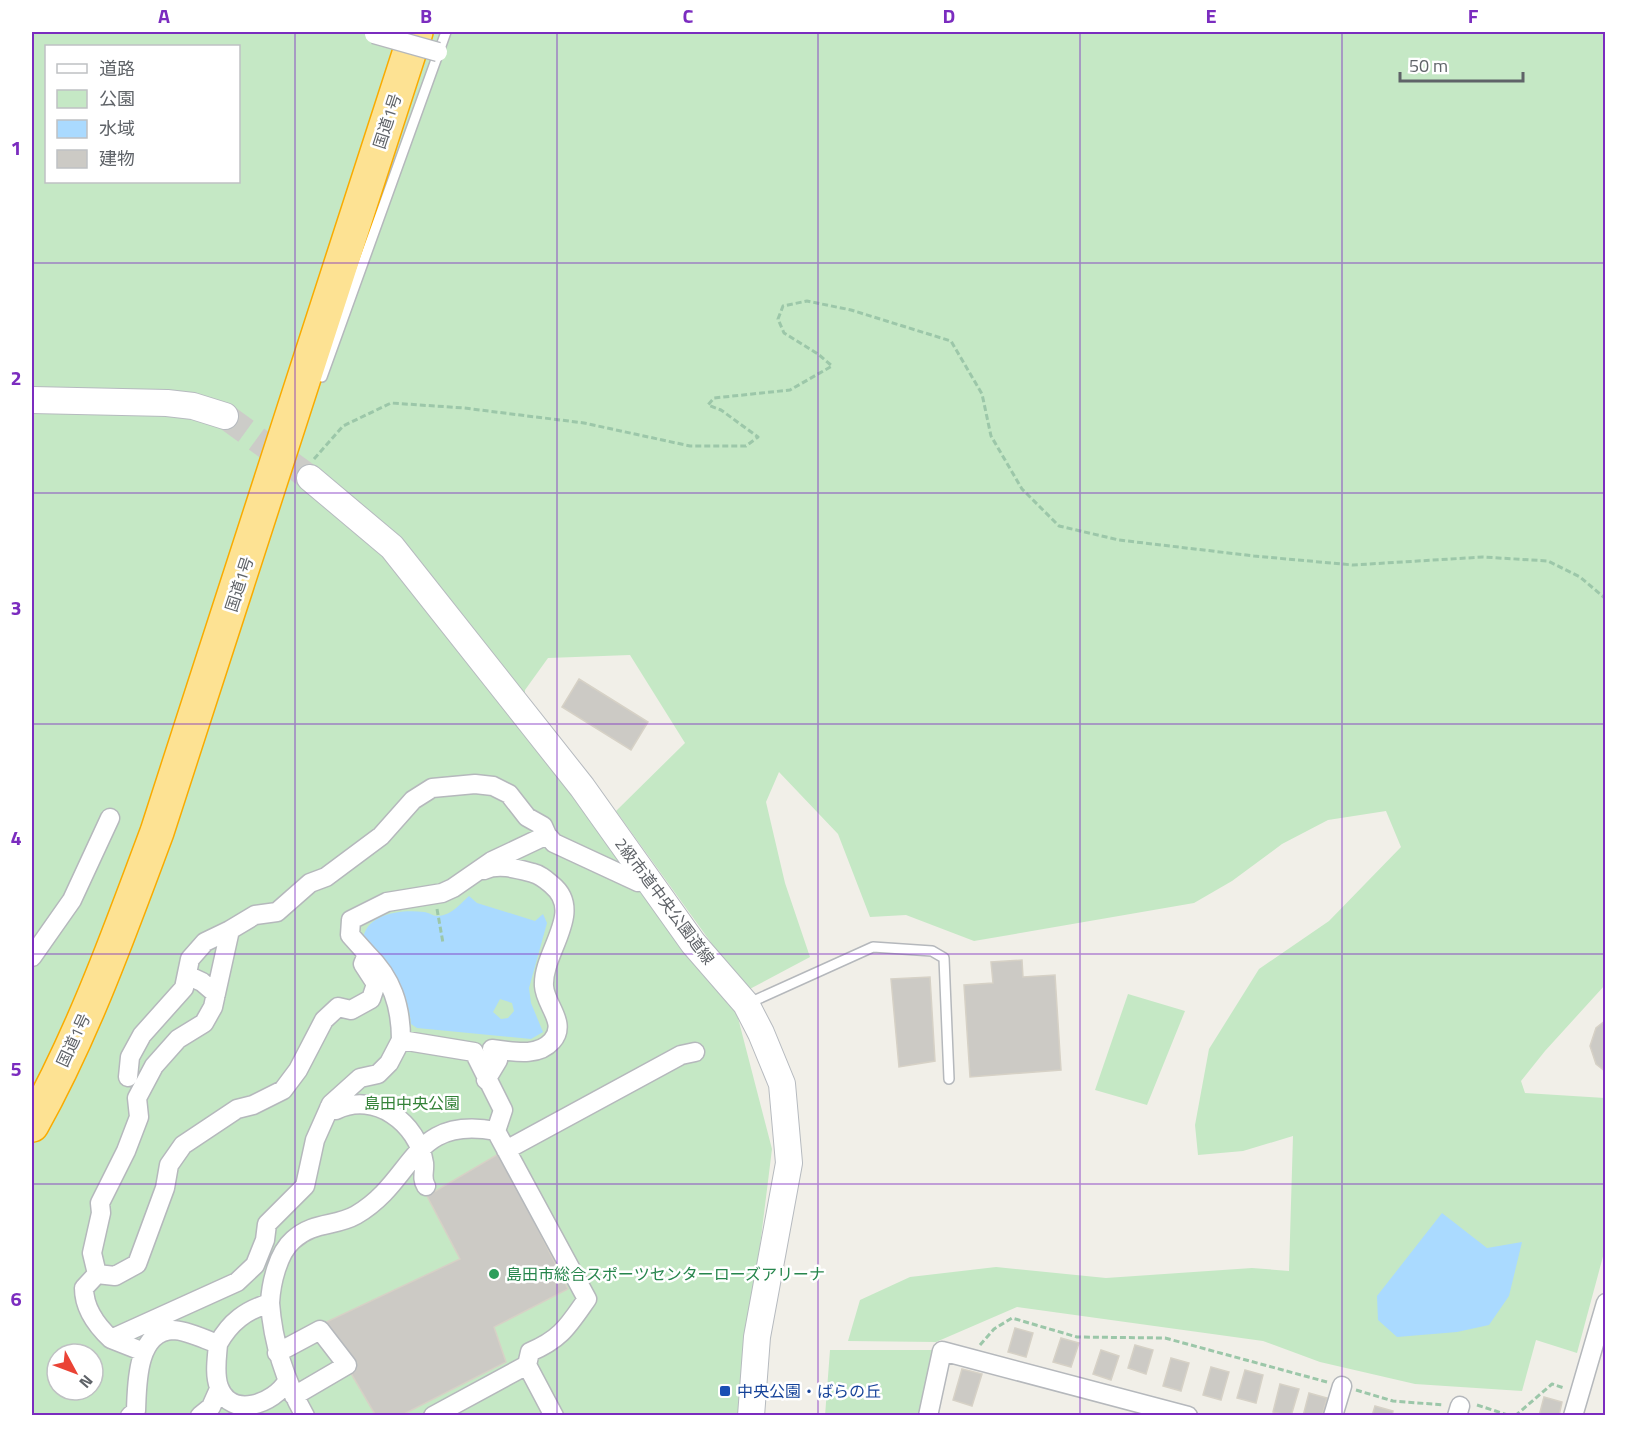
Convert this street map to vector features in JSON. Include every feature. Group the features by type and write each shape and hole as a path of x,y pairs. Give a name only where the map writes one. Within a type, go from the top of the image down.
{"highway":[{"name":"国道1号","path":"32,1125 78,1031 117,940 157,832 427,42"}],"street":[{"path":"374,34 427,42"},
{"path":"32,400 167,403 193,406 225,416"},
{"name":"2級市道中央公園道線","path":"309,472 392,547 582,788 693,943 746,1004 782,1084 789,1163 757,1337 751,1416"},
{"path":"128,1077 130,1057 142,1035 184,988 190,959 205,942 255,915 277,912 309,883 326,877 381,836 413,800 432,788 475,784 493,786 509,794 527,817 543,826 547,835 555,843 638,882"},
{"path":"32,957 72,900 110,818"},
{"path":"111,1339 237,1281 255,1265 265,1239 267,1224 305,1186 315,1140 329,1108 339,1095 360,1078 378,1074 389,1063 401,1040 401,1015 396,995 378,964 350,935 351,920 387,902 442,893 516,848 547,835"},
{"path":"401,1040 483,1051 518,1052 543,1050 554,1039 558,1025 544,987 567,909 559,891 541,875 512,868 489,867 474,874"},
{"path":"97,1274 92,1252 101,1213 100,1203 140,1117 137,1098 154,1066 178,1039 204,1023 216,994 230,930"},
{"path":"97,1274 116,1276 137,1264 165,1188 169,1166 183,1146 237,1109 253,1105 283,1090 298,1070 324,1020 338,1007 351,1010 371,999 376,984 363,964 367,954"},
{"path":"187,975 202,982 216,994"},
{"path":"483,1051 486,1080 503,1110 496,1131 587,1299 570,1324 552,1342 530,1352 527,1365 554,1416"},
{"path":"506,1150 681,1055 695,1052"},
{"path":"329,1108 336,1110 347,1105 365,1106 399,1118 412,1130 424,1164 423,1181 426,1186"},
{"path":"304,1416 277,1353 270,1303 271,1286 291,1241 313,1226 356,1215 393,1184 419,1149 437,1134 460,1128 496,1131"},
{"path":"97,1274 84,1288 84,1303 99,1328 111,1339 144,1352"},
{"path":"200,1416 212,1407 219,1389 216,1368 218,1344 224,1333 239,1317 253,1308 270,1303"},
{"path":"1573,1416 1605,1303"},
{"path":"136,1414 138,1373 144,1352 154,1338 173,1330 218,1344"},
{"path":"219,1389 230,1400 253,1411 282,1389 291,1388 347,1365 320,1330 277,1353"},
{"path":"928,1416 942,1350 1188,1416"},
{"path":"433,1416 527,1365"},
{"path":"1333,1416 1342,1386"}],"lane":[{"path":"322,377 427,42 446,32"},
{"path":"746,1004 873,947 932,951 944,958 950,1079"}],"path":[{"path":"309,472 342,426 391,403 464,408 584,423 690,446 746,446 758,437 721,410 708,405 714,398 790,390 832,366 818,354 784,333 778,319 783,306 807,301 851,310 951,341 982,394 992,436 1022,489 1059,526 1119,540 1353,565 1483,557 1548,561 1580,577 1605,599"},
{"path":"436,901 443,943"},
{"path":"969,1357 994,1329 1012,1318 1077,1337 1165,1338 1393,1401 1458,1411 1470,1403 1511,1416"},
{"path":"1515,1416 1552,1384 1579,1393"}],"green space":[{"name":"島田中央公園","path":"32,32 1605,32 1605,985 1521,1081 1525,1093 1605,1098 1605,1249 1577,1353 1536,1340 1522,1391 1415,1384 1320,1362 1263,1341 1017,1307 936,1342 848,1341 860,1300 910,1277 996,1267 1106,1278 1252,1268 1289,1271 1293,1136 1243,1151 1198,1155 1195,1125 1209,1049 1259,969 1329,921 1401,847 1386,811 1328,820 1282,844 1232,881 1194,903 974,941 906,915 870,917 838,834 779,772 766,802 785,883 810,957 746,991 616,811 685,743 630,655 548,658 525,690 525,728 737,1014 772,1149 739,1415 32,1415"},
{"path":"1128,994 1185,1011 1147,1105 1095,1090"},
{"path":"830,1350 932,1350 926,1415 825,1416"}],"water":[{"path":"469,896 477,903 535,921 543,914 547,923 529,988 531,1003 543,1032 531,1039 417,1028 411,1024 402,988 390,967 363,941 370,925 385,915 415,911 435,916 442,915 451,912","holes":["500,999 512,1003 514,1011 508,1018 501,1019 493,1012"]},
{"path":"1442,1213 1487,1248 1522,1242 1509,1296 1489,1325 1457,1332 1397,1337 1378,1320 1377,1296"}],"building":[{"path":"579,679 648,722 631,750 562,707"},
{"path":"1022,960 1023,977 1055,975 1061,1070 970,1077 964,985 993,983 991,962"},
{"path":"930,977 935,1061 899,1067 891,979"},
{"path":"1606,1020 1606,1072 1596,1064 1590,1046 1596,1028"},
{"name":"島田市総合スポーツセンターローズアリーナ","path":"500,1153 568,1289 494,1327 506,1362 400,1416 376,1416 322,1324 460,1259 427,1196"},
{"path":"1015,1328 1033,1333 1026,1357 1008,1352"},
{"path":"1061,1338 1079,1343 1071,1367 1053,1362"},
{"path":"1135,1345 1153,1350 1146,1374 1128,1368"},
{"path":"1101,1350 1119,1356 1111,1380 1093,1374"},
{"path":"1171,1358 1189,1363 1181,1391 1163,1386"},
{"path":"1211,1367 1229,1372 1221,1400 1203,1395"},
{"path":"962,1369 982,1374 972,1406 953,1400"},
{"path":"1245,1370 1263,1375 1256,1403 1237,1398"},
{"path":"1280,1384 1299,1389 1291,1416 1273,1412"},
{"path":"1309,1393 1327,1398 1322,1416 1303,1416"},
{"path":"1544,1397 1562,1402 1559,1416 1539,1416"},
{"path":"1375,1406 1393,1411 1392,1416 1372,1416"}],"tunnel":[{"path":"225,416 310,478"}],"place":[{"name":"島田市総合スポーツセンターローズアリーナ","path":"494,1274"},
{"name":"中央公園・ばらの丘","path":"725,1391"}]}
